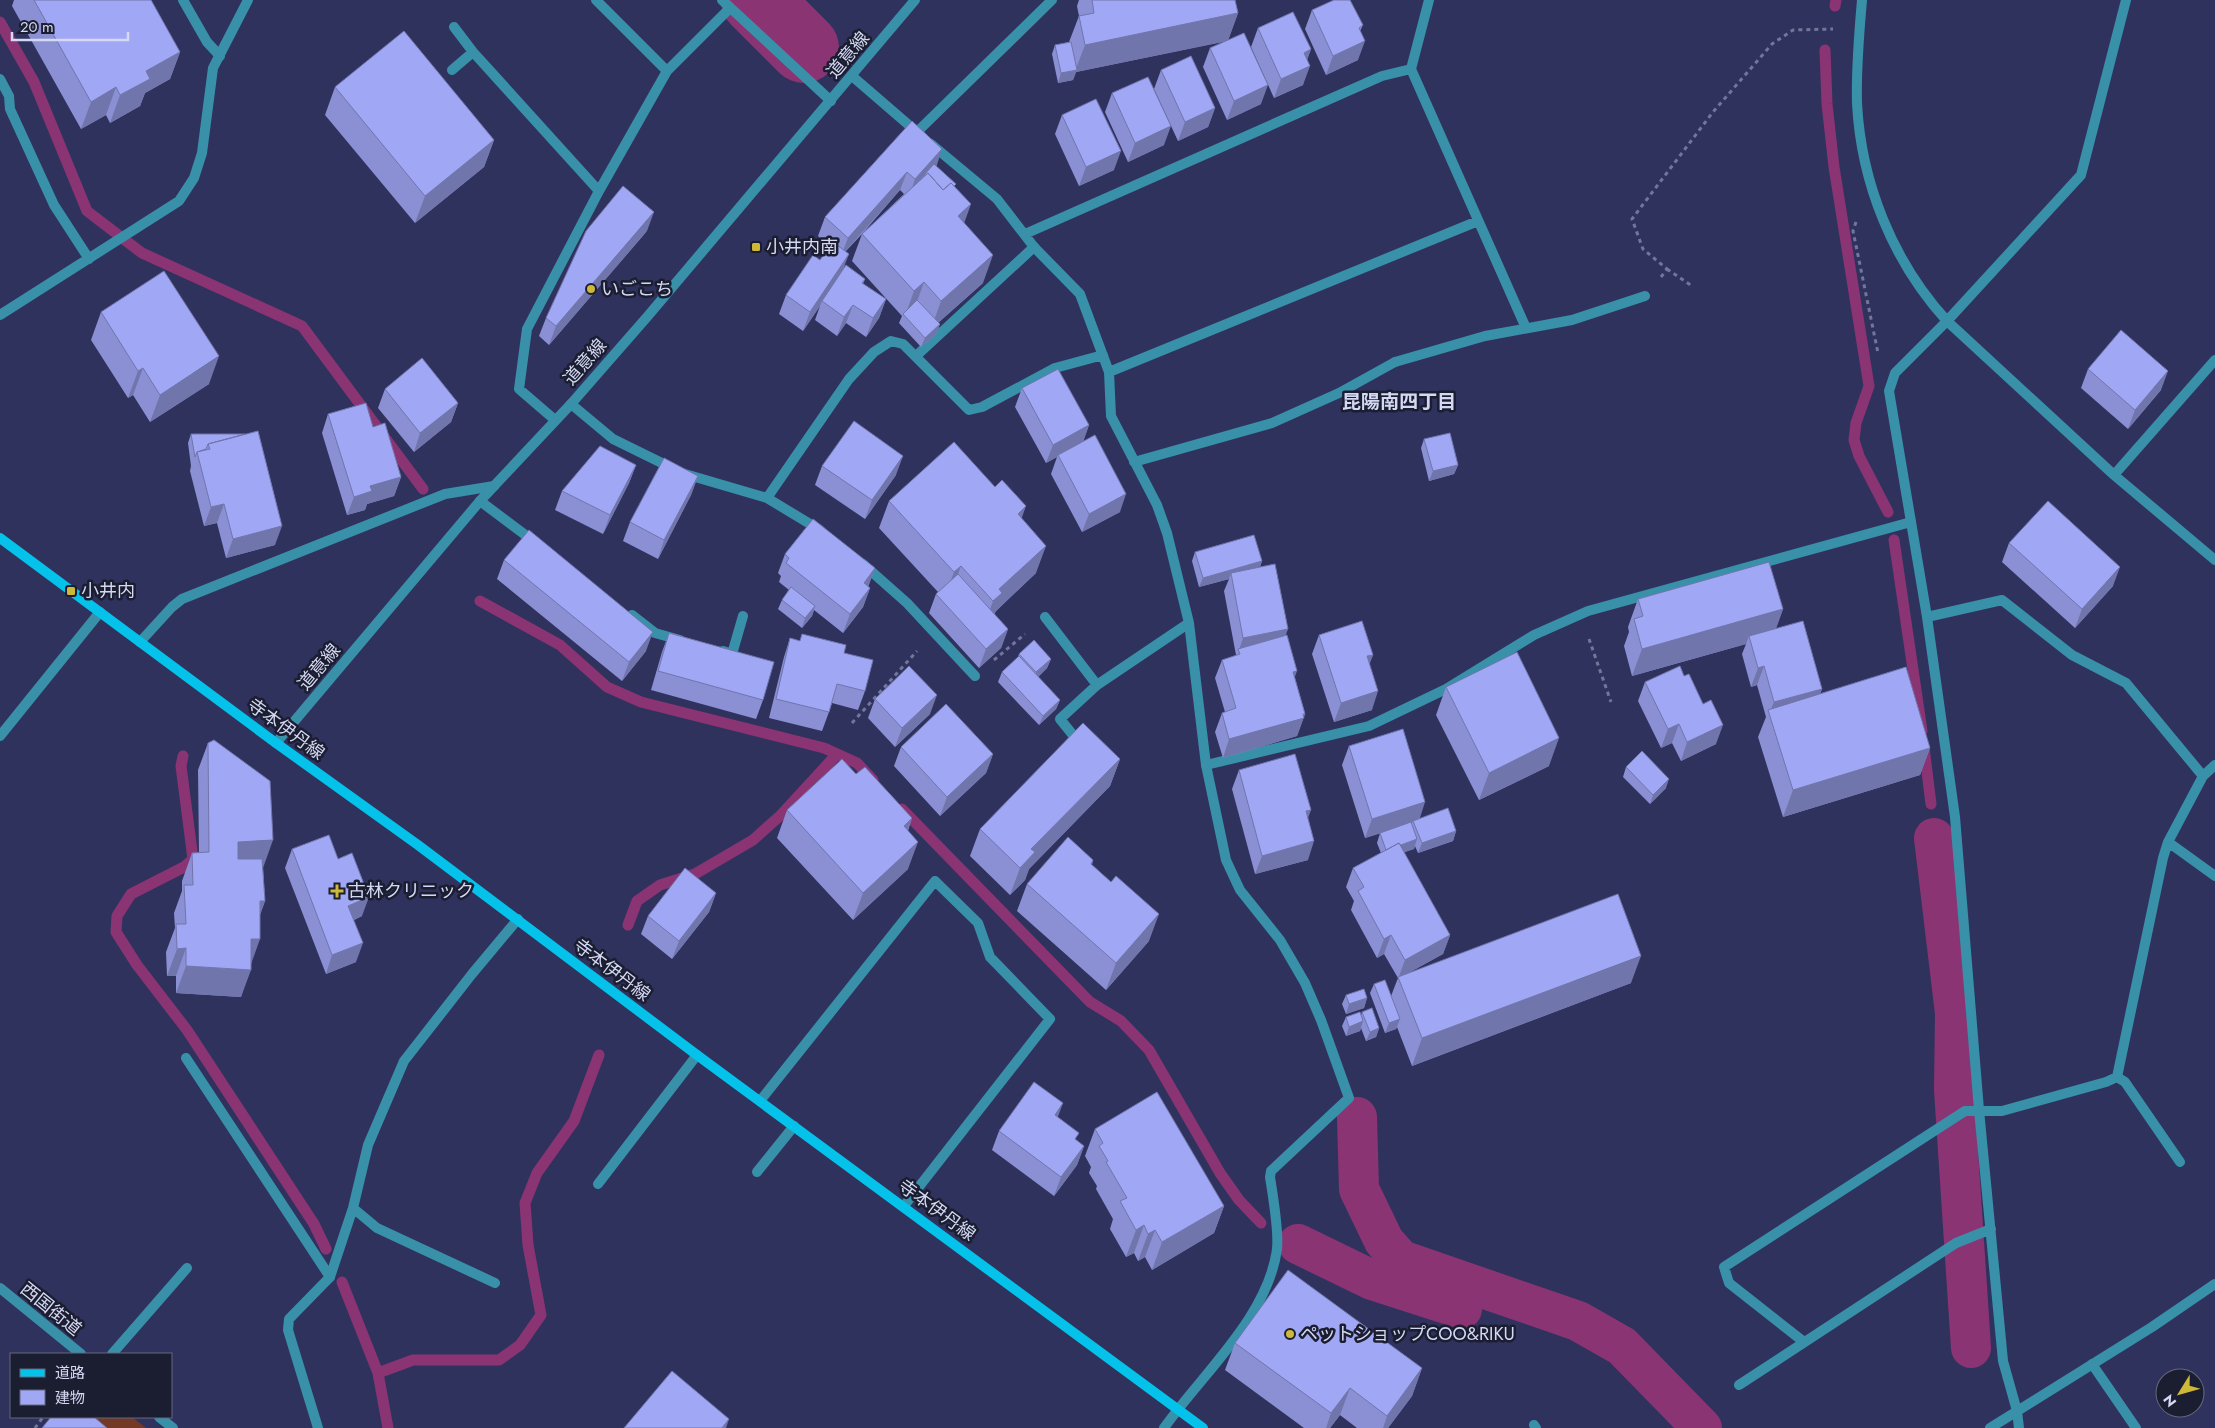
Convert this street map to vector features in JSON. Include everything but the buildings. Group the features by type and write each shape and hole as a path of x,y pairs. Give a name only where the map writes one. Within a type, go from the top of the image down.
{"main road":[{"name":"寺本伊丹線","path":"0,538 1203,1428"}],"street":[{"path":"183,0 208,42 220,56"},
{"path":"0,315 179,201 194,178 202,154 213,68 248,0"},
{"path":"596,0 667,71"},
{"path":"722,0 831,101"},
{"name":"道意線","path":"276,743 480,501 571,404 831,101 915,0"},
{"path":"917,132 1052,0"},
{"path":"1429,0 1411,69 1526,328"},
{"path":"1862,0 1857,103 1870,179 1884,223 1918,285 1946,321 2114,475 2215,560"},
{"path":"2019,1428 2017,1411 2003,1361 1979,1110 1956,827 1927,617 1889,391 1895,373 1946,321 2081,175 2126,0"},
{"path":"555,420 520,389 527,329 599,191 667,71 730,8"},
{"path":"454,27 473,52 599,191"},
{"path":"452,70 473,52"},
{"path":"1025,234 1382,76 1411,69"},
{"path":"852,76 997,199 1034,247 1080,294 1109,372 1111,416 1158,505 1167,533 1189,622 1206,765 1221,843 1232,875 1240,890 1280,940 1298,969 1321,1020 1348,1098 1271,1171 1270,1178 1277,1248 1263,1294 1233,1341 1164,1428"},
{"path":"0,79 9,96 10,109 54,205 89,259"},
{"path":"1109,372 1478,221"},
{"path":"916,356 1034,247"},
{"path":"1134,462 1272,424 1339,393 1395,362 1485,336 1572,320 1645,296"},
{"path":"767,498 849,379 874,352 891,341 904,344 969,410 982,407 1055,368 1103,355"},
{"path":"2114,475 2215,360"},
{"path":"571,404 613,438 689,476 767,498 807,521 829,537"},
{"path":"140,642 172,607 182,599 446,494 494,486"},
{"path":"480,501 544,549"},
{"path":"1206,765 1369,726 1446,689 1534,635 1588,611 1911,522"},
{"path":"857,558 907,603 976,676"},
{"path":"1927,617 2002,600 2072,655 2126,684 2203,776"},
{"path":"624,609 655,633 694,643"},
{"path":"0,736 100,612"},
{"path":"713,649 732,654 743,616"},
{"path":"1045,617 1097,685"},
{"path":"1091,757 1060,720 1097,685 1189,622"},
{"path":"2117,1077 2162,858 2168,842 2203,776 2215,765"},
{"path":"2168,842 2215,876"},
{"path":"760,1102 935,881 978,923 990,957 1050,1019 904,1206"},
{"path":"318,1428 288,1330 289,1319 330,1277 353,1208 368,1146 404,1061 472,974 518,920"},
{"path":"598,1184 697,1055"},
{"path":"186,1058 330,1277"},
{"path":"1804,1342 1729,1283 1724,1267 1965,1111 2002,1111 2106,1082 2117,1077"},
{"path":"2117,1077 2125,1082 2180,1162"},
{"path":"757,1172 794,1126"},
{"path":"353,1208 377,1228 494,1283"},
{"path":"1739,1385 1956,1243 1990,1229"},
{"path":"113,1353 187,1268"},
{"path":"1990,1428 2215,1284"},
{"name":"西国街道","path":"0,1288 80,1353"},
{"path":"2092,1364 2136,1428"},
{"path":"160,1418 173,1428"}],"path":[{"path":"1692,286 1643,248 1632,219 1713,112 1772,44 1793,30 1860,28"},
{"path":"1870,179 1852,231 1879,359 1889,391"},
{"path":"1645,296 1668,269"},
{"path":"1580,615 1611,702"},
{"path":"976,676 1045,617"},
{"path":"852,723 935,632"}],"shaded area":[{"path":"48,1418 133,1418 146,1428 60,1428"}],"waterway":[{"path":"756,0 804,48"},
{"path":"1835,6 1836,0"},
{"path":"0,22 34,82 87,211 142,253 302,326 423,489"},
{"path":"1825,50 1827,104 1834,167 1869,386 1856,423 1854,440 1859,456 1888,512"},
{"path":"1894,540 1922,731"},
{"path":"480,601 560,645 607,687 641,702 824,748 857,763 873,780"},
{"path":"1924,747 1931,804"},
{"path":"628,925 637,901 660,885 695,874 753,840 781,815 837,754"},
{"path":"183,756 181,766 193,859 184,867 131,894 117,916 116,932 137,965 187,1030 314,1224 326,1249"},
{"path":"902,809 1090,1002 1121,1021 1149,1050 1220,1173 1239,1200 1261,1223"},
{"path":"1934,838 1955,1013 1954,1090 1971,1348"},
{"path":"388,1428 378,1373 413,1360 499,1360 520,1345 541,1315 528,1245 525,1203 537,1173 574,1121 599,1055"},
{"path":"1357,1117 1359,1189 1384,1241 1401,1260 1578,1321 1622,1346 1702,1428"},
{"path":"1298,1244 1372,1280 1462,1309"},
{"path":"342,1282 378,1373"}],"place":[{"name":"小井内南","path":"756,247"},
{"name":"いごこち","path":"591,289"},
{"name":"小井内","path":"71,591"},
{"name":"古林クリニック","path":"337,891"},
{"name":"ペットショップCOO&RIKU","path":"1290,1334"}],"district":[{"name":"昆陽南四丁目","path":"1399,401"}]}
